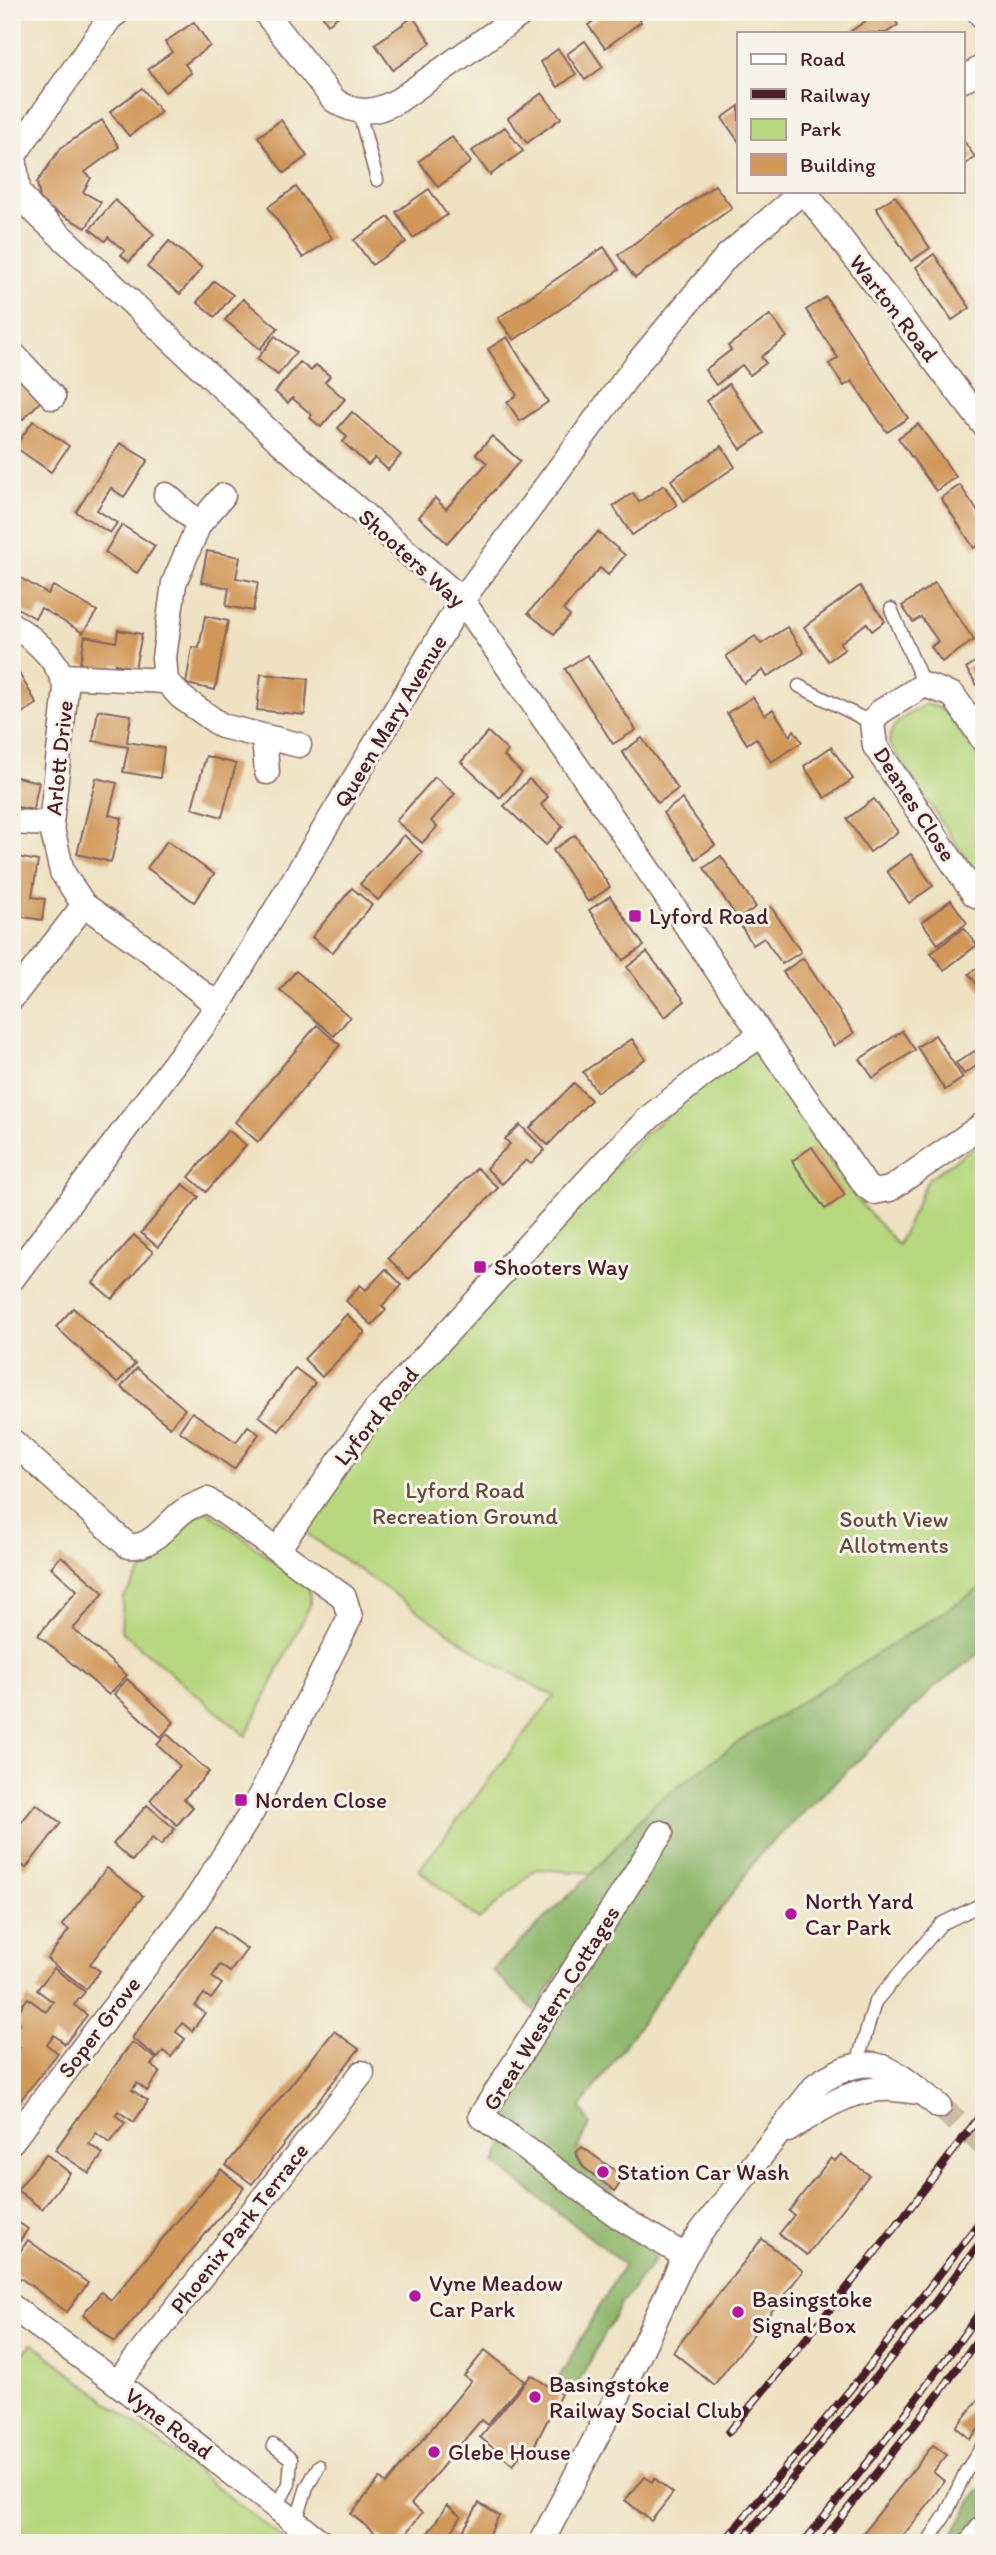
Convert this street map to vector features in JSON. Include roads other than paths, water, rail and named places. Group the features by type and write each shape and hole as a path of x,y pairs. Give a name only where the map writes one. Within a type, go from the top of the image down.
{"street":[{"name":"Shooters Way","path":"118,12 110,18 13,154 15,194 278,439 462,600 866,1186 881,1200 900,1183 984,1124"},
{"path":"265,12 334,100 359,112 382,110 399,100 524,12"},
{"path":"979,12 984,18"},
{"path":"964,79 984,66"},
{"name":"Queen Mary Avenue","path":"12,1279 218,1006 462,600 636,365 727,256 803,192"},
{"name":"Warton Road","path":"805,192 984,425"},
{"path":"12,353 53,397"},
{"path":"166,495 199,524"},
{"path":"223,496 199,524 174,583 164,658 166,681 181,696 222,726 299,745"},
{"name":"Arlott Drive","path":"12,625 25,632 54,659 66,689 51,824 62,872 84,905 150,951 218,1006"},
{"path":"63,676 166,681"},
{"path":"924,685 953,695 984,741"},
{"name":"Deanes Close","path":"924,685 880,712 872,723 875,746 974,894 984,899"},
{"path":"264,738 267,772"},
{"path":"12,822 51,824"},
{"path":"12,998 84,905"},
{"name":"Lyford Road","path":"278,1549 375,1411 587,1182 651,1116 708,1071 761,1035"},
{"path":"12,1441 128,1546 136,1547 150,1542 183,1511 207,1500 278,1549"},
{"name":"Soper Grove","path":"12,2141 186,1914 253,1812 350,1617 344,1597 278,1549"},
{"name":"Great Western Cottages","path":"661,1833 481,2116 682,2265"},
{"path":"541,2543 611,2412 682,2265 701,2232 817,2084 837,2071 857,2064 880,2065 930,2099 880,2089 845,2098 811,2114 778,2136"},
{"name":"Phoenix Park Terrace","path":"117,2383 362,2073"},
{"name":"Vyne Road","path":"12,2307 117,2383 322,2543"},
{"path":"971,2543 984,2527"}],"lane":[{"path":"359,112 377,180"},
{"path":"891,609 924,685"},
{"path":"799,686 872,723"},
{"path":"857,2064 875,2002 941,1924 980,1905"},
{"path":"926,2543 946,2514 966,2472 984,2444"},
{"path":"274,2445 291,2459 292,2470 289,2484 277,2506"},
{"path":"296,2522 307,2487 319,2466"}],"tunnel":[{"path":"939,2106 984,2144"}],"railway":[{"path":"729,2432 859,2273 984,2110"},
{"path":"723,2543 863,2374 984,2216"},
{"path":"740,2543 917,2326 984,2238"},
{"path":"803,2543 896,2426 984,2306"},
{"path":"821,2543 941,2391 984,2330"}],"place":[{"name":"Lyford Road","path":"635,916"},
{"name":"Shooters Way","path":"480,1267"},
{"name":"Norden Close","path":"241,1800"},
{"name":"North Yard Car Park","path":"791,1914"},
{"name":"Station Car Wash","path":"603,2172"},
{"name":"Vyne Meadow Car Park","path":"415,2296"},
{"name":"Basingstoke Signal Box","path":"738,2312"},
{"name":"Basingstoke Railway Social Club","path":"535,2397"},
{"name":"Glebe House","path":"434,2452"}],"park label":[{"name":"Lyford Road Recreation Ground","path":"465,1503"},
{"name":"South View Allotments","path":"894,1532"}]}
